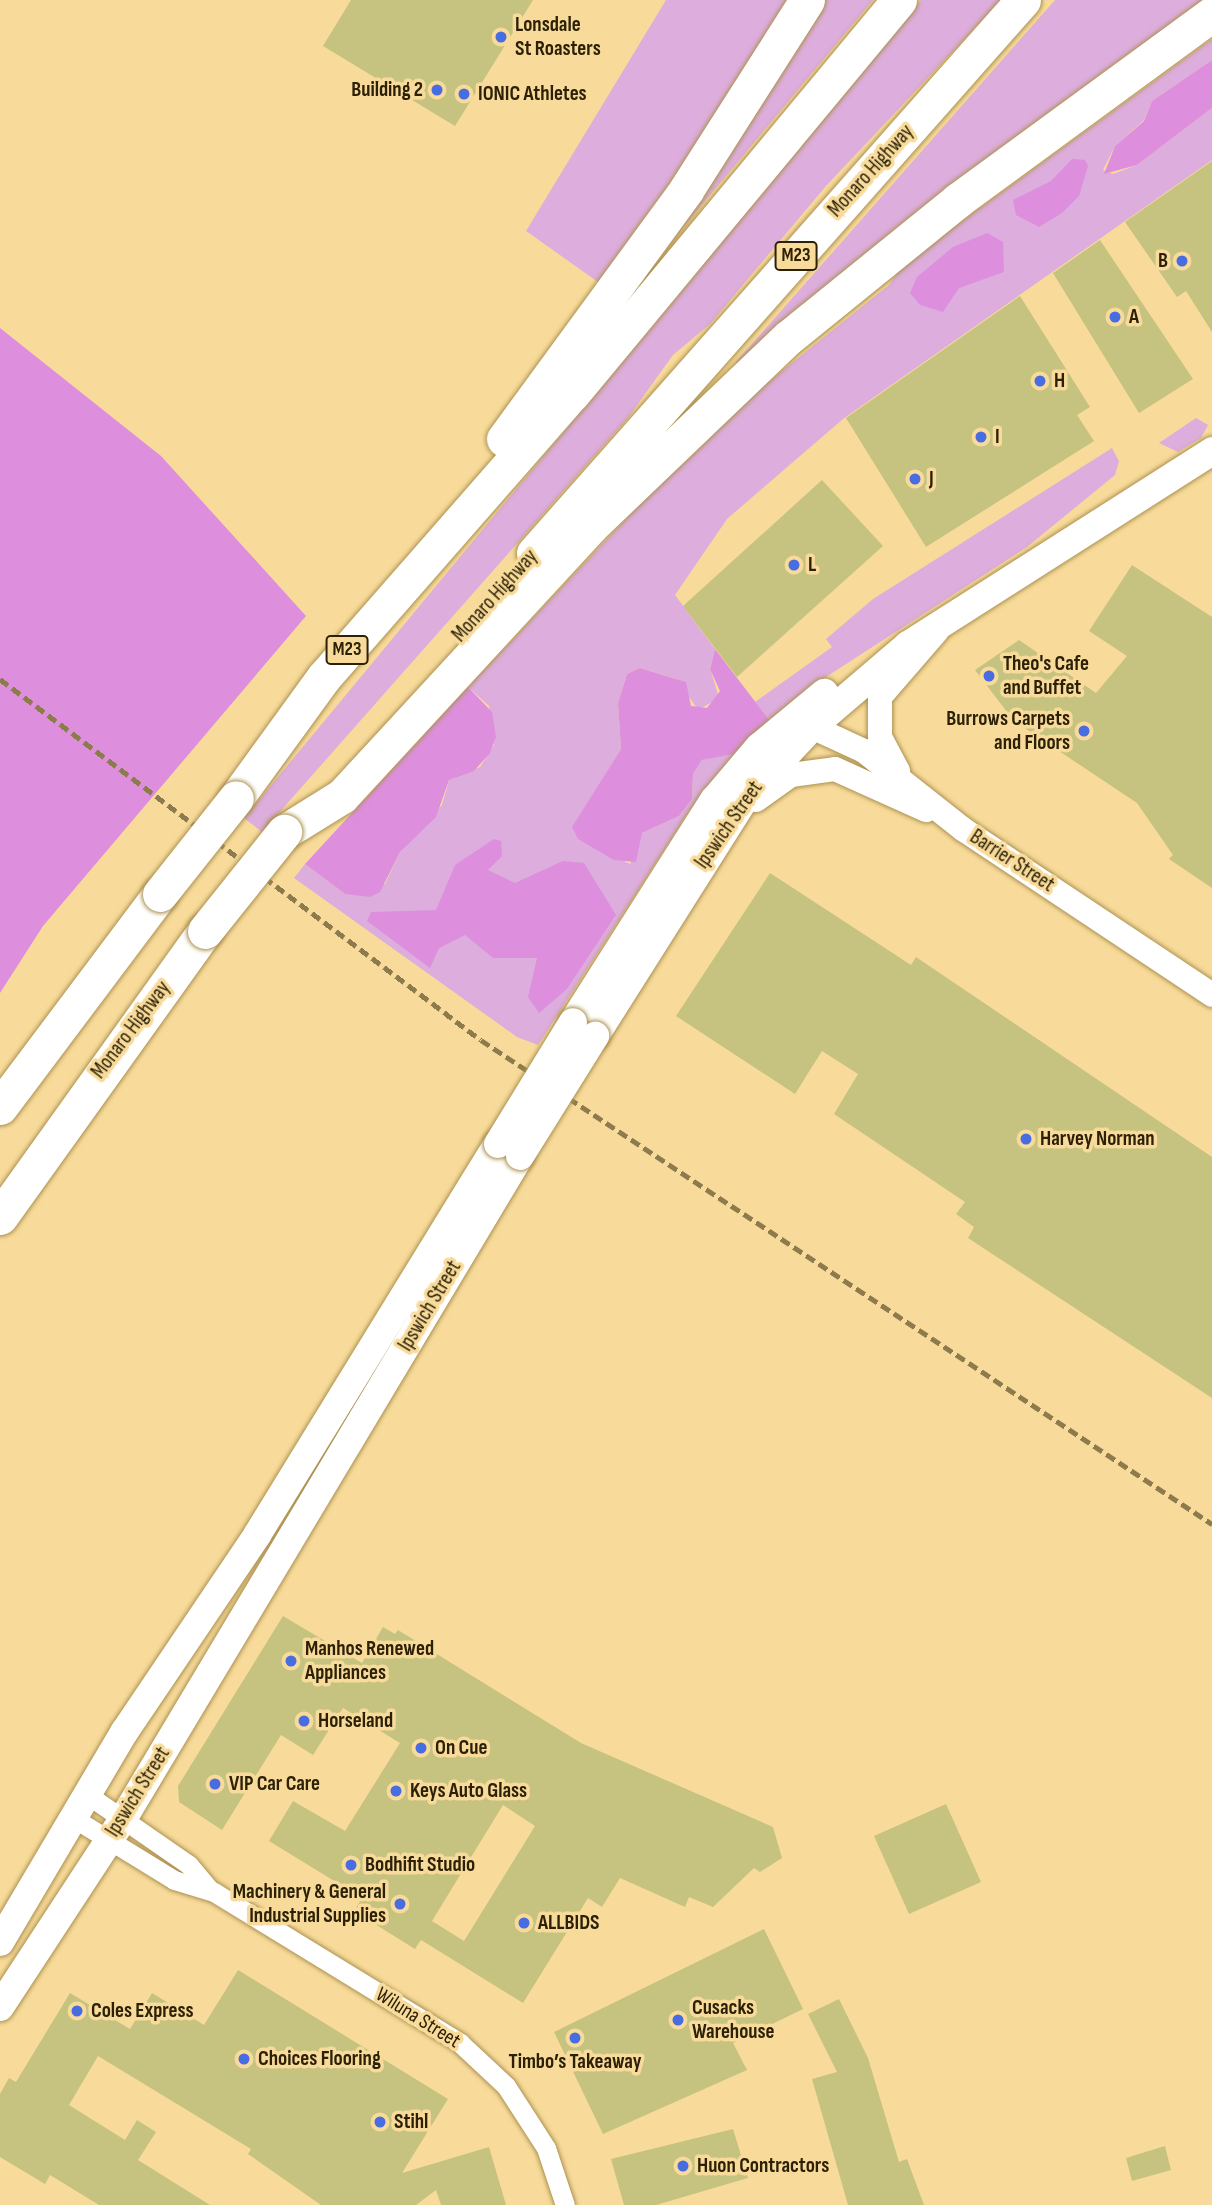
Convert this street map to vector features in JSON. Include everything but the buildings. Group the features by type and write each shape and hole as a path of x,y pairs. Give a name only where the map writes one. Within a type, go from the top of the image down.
{"highway":[{"path":"467,509 474,481 686,190 807,0"},
{"name":"M23","path":"0,1107 160,894 236,798 324,677 467,509 572,394 899,0"},
{"name":"Monaro Highway","path":"0,1217 205,930 284,832 1023,0"},
{"path":"284,832 342,796 591,526 789,337 966,193 1212,14"}],"main road":[{"name":"Ipswich Street","path":"584,1029 760,779 812,727 908,645 948,617 1212,451"},
{"name":"Ipswich Street","path":"0,1942 81,1807 509,1150 584,1029 695,828 759,747 832,687 908,645"},
{"path":"759,747 793,729 812,727"},
{"name":"Ipswich Street","path":"0,2007 116,1829 296,1529 509,1150"},
{"path":"271,1513 296,1529"}],"street":[{"path":"906,782 880,737 880,697 948,617"},
{"name":"Barrier Street","path":"812,727 850,742 906,782 964,830 1212,995"},
{"path":"716,842 767,790 790,775 820,769 849,773 964,830"},
{"name":"Wiluna Street","path":"81,1807 116,1829"},
{"name":"Wiluna Street","path":"81,1807 116,1829 189,1865 209,1889 460,2043 519,2106 546,2148 565,2205"}],"shaded area":[{"path":"666,0 788,0 702,139 598,282 526,231"},
{"path":"817,0 873,0 644,274"},
{"path":"921,0 1001,0 826,186 710,324 673,355 627,419 262,832 244,818"},
{"path":"1055,0 1210,0 738,366 736,362"},
{"path":"1212,39 1212,60 1152,101 1144,120 1115,146 1103,170 1113,174 1137,165 1212,108 1212,160 843,419 727,519 675,595 715,649 710,668 719,698 698,710 677,679 640,668 627,674 618,703 621,749 578,818 578,839 630,864 642,833 679,816 692,799 693,774 702,760 738,751 690,810 538,1045 517,1037 294,878 305,864 345,894 385,884 400,852 442,805 449,780 480,767 494,745 489,706 468,687 640,504 762,387 889,285 903,264"},
{"path":"1212,60 1212,108 1137,165 1104,174 1115,146 1144,121 1152,101"},
{"path":"1072,159 1085,160 1088,166 1079,196 1062,213 1039,227 1016,215 1013,200 1051,181"},
{"path":"987,233 1003,242 1004,272 959,288 943,312 920,305 910,293 917,277 953,247"},
{"path":"0,328 161,456 306,616 43,926 0,993"},
{"path":"1196,418 1208,425 1201,438 1178,452 1159,443"},
{"path":"1112,448 1119,461 1115,475 1027,547 826,677 770,721 755,702 832,647 826,639 873,599"},
{"path":"715,649 770,721 733,754 702,760 693,774 692,799 679,816 642,833 636,862 614,860 578,839 572,827 621,749 618,703 627,674 640,668 686,682 691,706 707,708 720,691 710,669"},
{"path":"468,687 492,712 496,737 490,753 474,771 449,780 436,817 400,852 380,892 370,897 345,894 305,864"},
{"path":"494,839 501,841 502,856 488,870 515,883 563,861 584,863 616,915 567,989 539,1013 528,997 537,958 493,958 465,935 439,948 430,968 367,921 371,912 436,910 455,865"}],"railway":[{"path":"0,679 481,1040 1212,1524"}],"place":[{"name":"Lonsdale St Roasters","path":"501,37"},
{"name":"Building 2","path":"437,90"},
{"name":"IONIC Athletes","path":"464,94"},
{"name":"B","path":"1182,261"},
{"name":"A","path":"1115,317"},
{"name":"H","path":"1040,381"},
{"name":"I","path":"981,437"},
{"name":"J","path":"915,479"},
{"name":"L","path":"794,565"},
{"name":"Theo's Cafe and Buffet","path":"989,676"},
{"name":"Burrows Carpets and Floors","path":"1084,731"},
{"name":"Harvey Norman","path":"1026,1139"},
{"name":"Manhos Renewed Appliances","path":"291,1661"},
{"name":"Horseland","path":"304,1721"},
{"name":"On Cue","path":"421,1748"},
{"name":"VIP Car Care","path":"215,1784"},
{"name":"Keys Auto Glass","path":"396,1791"},
{"name":"Bodhifit Studio","path":"351,1865"},
{"name":"Machinery & General Industrial Supplies","path":"400,1904"},
{"name":"ALLBIDS","path":"524,1923"},
{"name":"Coles Express","path":"77,2011"},
{"name":"Cusacks Warehouse","path":"678,2020"},
{"name":"Timbo’s Takeaway","path":"575,2038"},
{"name":"Choices Flooring","path":"244,2059"},
{"name":"Stihl","path":"380,2122"},
{"name":"Huon Contractors","path":"683,2166"}]}
